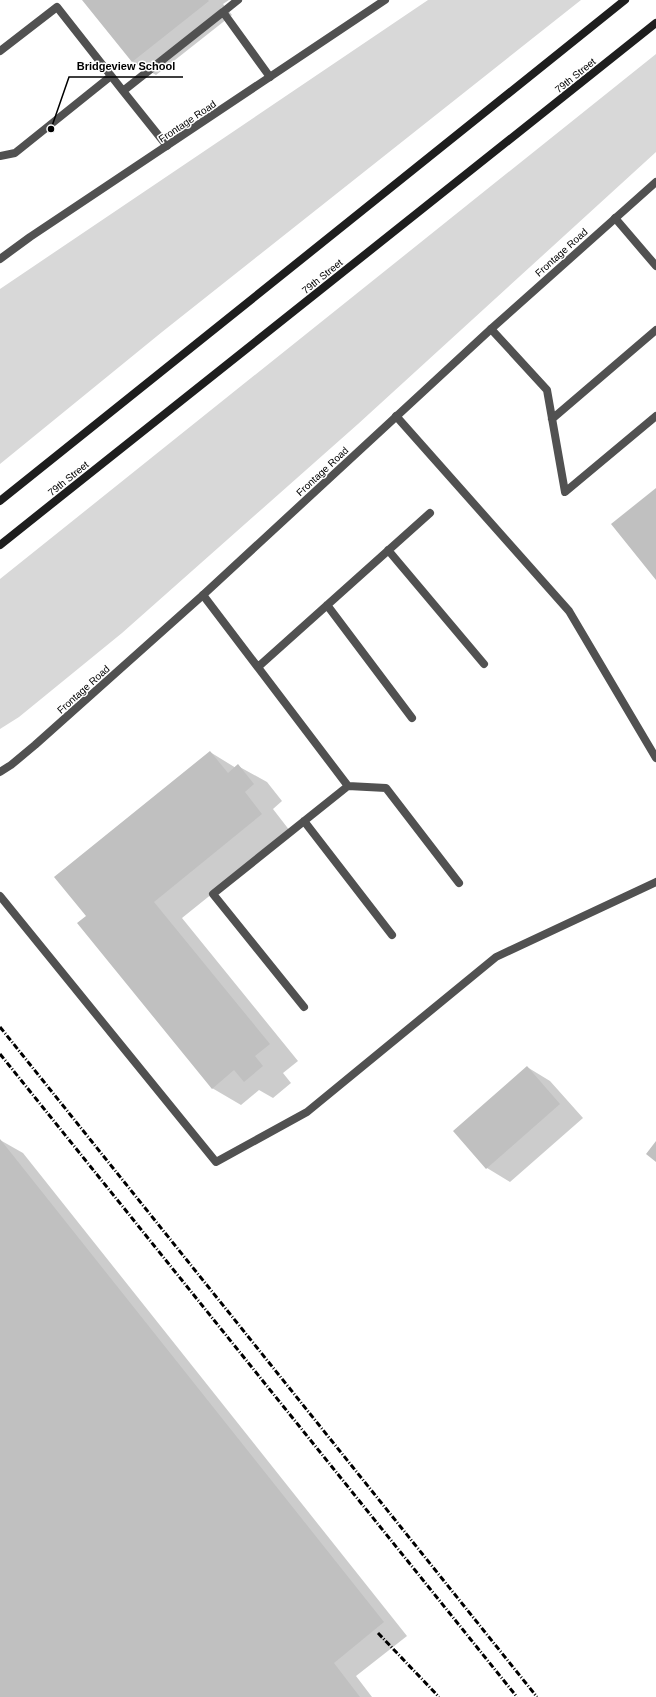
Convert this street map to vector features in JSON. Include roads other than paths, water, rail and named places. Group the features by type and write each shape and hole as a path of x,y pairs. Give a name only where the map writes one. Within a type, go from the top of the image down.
{"main road":[{"path":"0,501 625,0"},
{"name":"79th Street","path":"0,545 656,23"}],"street":[{"path":"123,91 238,0"},
{"name":"Frontage Road","path":"0,259 385,0"},
{"path":"0,51 57,7 167,146"},
{"path":"223,12 270,77"},
{"path":"0,156 15,153 111,76"},
{"name":"Frontage Road","path":"0,772 11,766 35,745 202,595 491,329 656,182"},
{"path":"615,218 656,266"},
{"path":"491,329 546,390 566,492 656,416"},
{"path":"552,419 656,330"},
{"path":"396,416 569,611 656,758"},
{"path":"258,667 430,513"},
{"path":"388,550 484,664"},
{"path":"202,595 348,786"},
{"path":"327,605 412,718"},
{"path":"304,1007 213,894 304,821 348,786 386,788 459,883"},
{"path":"304,821 392,935"},
{"path":"0,896 216,1162 307,1112 496,957 656,882"}],"railway":[{"path":"0,1027 537,1697"},
{"path":"0,1054 517,1697"},
{"path":"378,1633 439,1697"}],"place":[{"name":"Bridgeview School","path":"51,129"}]}
